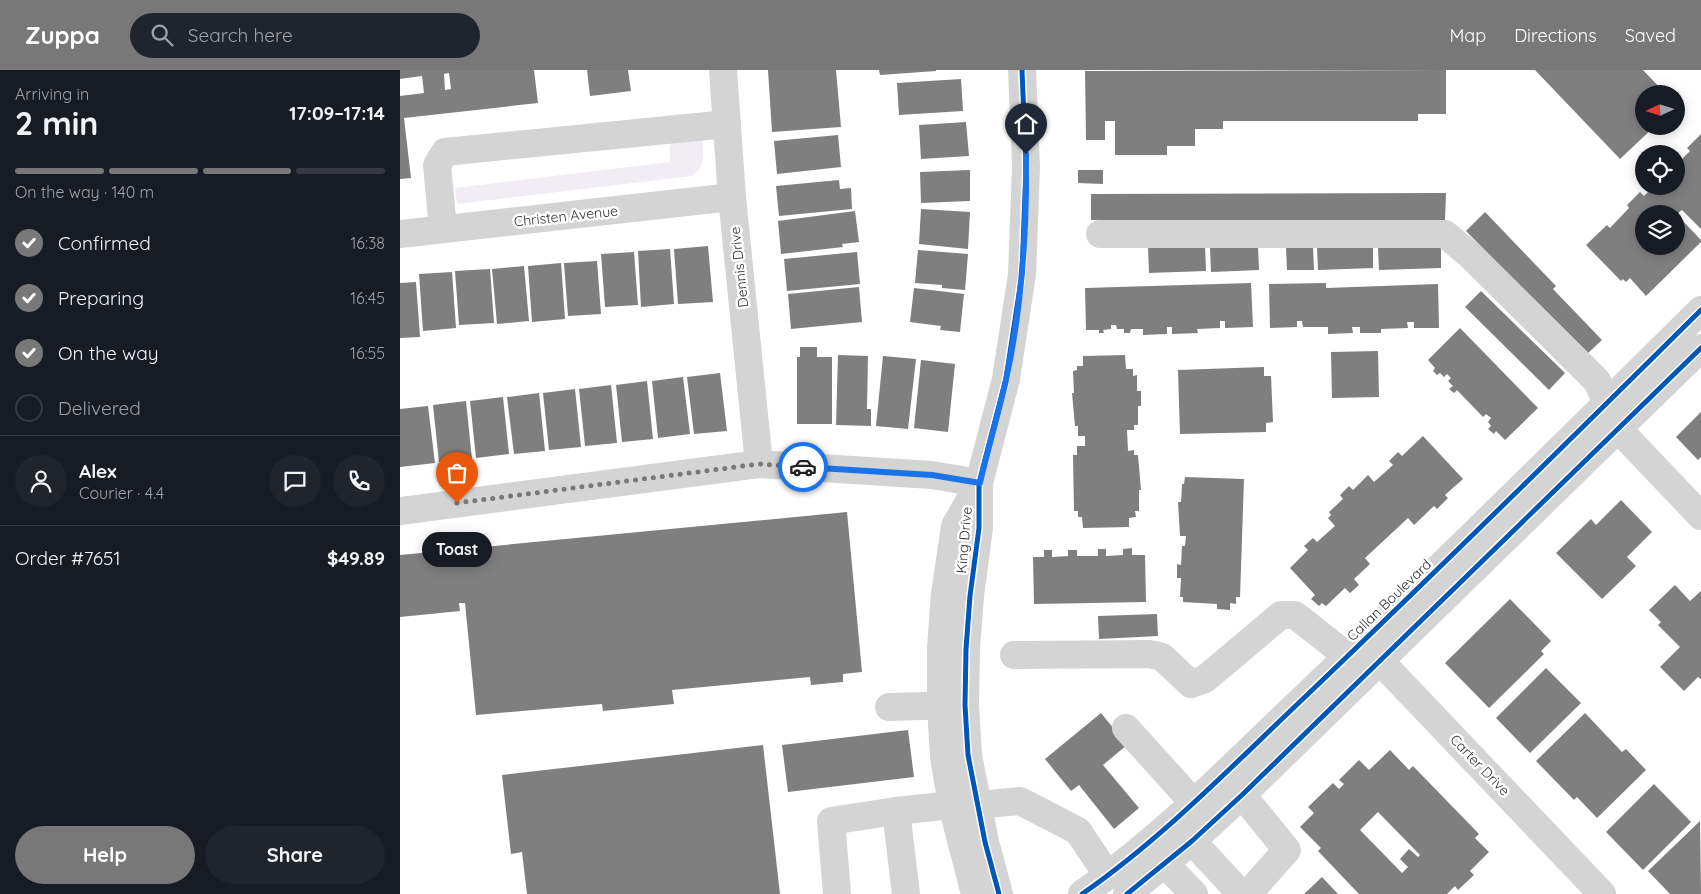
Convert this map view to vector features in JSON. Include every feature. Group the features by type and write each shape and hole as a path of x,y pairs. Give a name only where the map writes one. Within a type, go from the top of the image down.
{"street":[{"name":"Dennis Drive","path":"723,70 732,197 759,464"},
{"name":"King Drive","path":"975,894 964,805 968,754 953,706 966,649 979,528 980,483 1006,379 1022,274 1026,167 1022,70"},
{"path":"443,229 436,165 445,152 727,124"},
{"name":"Christen Avenue","path":"400,234 732,197"},
{"path":"1100,234 1445,234 1470,255 1597,381 1619,430 1701,516"},
{"name":"Callan Boulevard","path":"1117,885 1193,802 1347,656 1701,310"},
{"name":"Callan Boulevard","path":"1082,894 1117,885 1165,864 1192,841 1242,795 1619,430 1701,348"},
{"path":"400,511 759,464 932,475 980,483"},
{"path":"1014,655 1149,654 1162,657 1191,684 1205,679 1281,615 1295,615 1347,656 1380,661"},
{"name":"Carter Drive","path":"1380,661 1602,894"},
{"path":"888,707 953,706"},
{"path":"1126,728 1193,802"},
{"path":"1242,795 1287,850 1248,894"},
{"path":"837,894 831,821 896,811 1020,802 1078,831 1117,885"},
{"name":"King Drive","path":"964,805 999,894"},
{"path":"896,811 906,894"},
{"path":"1192,841 1241,894"},
{"path":"1165,864 1194,894"}],"shaded area":[{"path":"702,137 702,163 697,172 692,176 457,204 455,188 670,162 670,142"}],"building":[{"path":"400,70 534,70 538,103 404,118 411,178 400,179 400,96 424,93 422,76 400,79","holes":["449,73 451,89 445,90 444,74"]},
{"path":"587,70 628,70 631,91 590,96"},
{"path":"768,70 836,70 841,127 772,132"},
{"path":"879,70 936,70 936,71 880,75"},
{"path":"1446,70 1446,114 1418,114 1418,121 1223,121 1223,129 1195,129 1195,146 1167,146 1167,155 1115,155 1115,121 1105,121 1105,140 1086,140 1085,71"},
{"path":"1535,70 1643,70 1657,85 1635,85 1635,135 1645,135 1620,159"},
{"path":"961,79 963,111 899,115 897,83"},
{"path":"966,122 969,156 921,159 919,125"},
{"path":"1701,134 1701,229 1685,213 1685,205 1635,205 1635,255 1685,255 1685,223 1701,240 1646,296 1630,278 1626,282 1623,279 1621,281 1586,245 1607,225 1610,228 1629,208 1627,205 1637,195 1685,195 1685,156 1690,151 1687,148"},
{"path":"838,135 841,167 777,174 774,141"},
{"path":"970,170 970,201 921,203 920,172"},
{"path":"1078,170 1103,170 1103,184 1078,183"},
{"path":"839,180 840,189 851,188 852,209 779,216 776,186"},
{"path":"1446,193 1445,220 1091,220 1091,194"},
{"path":"921,209 970,212 968,249 919,244"},
{"path":"855,211 859,242 842,244 843,247 781,254 778,221"},
{"path":"1485,212 1556,286 1553,289 1602,340 1587,354 1466,231"},
{"path":"1205,245 1206,271 1149,273 1148,247"},
{"path":"1373,245 1373,268 1318,270 1317,247"},
{"path":"1441,245 1441,268 1379,270 1378,247"},
{"path":"708,246 713,302 678,304 674,249"},
{"path":"1258,246 1259,270 1211,272 1210,247"},
{"path":"1313,246 1314,270 1287,270 1286,247"},
{"path":"670,249 674,304 641,307 638,251"},
{"path":"918,250 968,254 965,290 942,288 942,285 915,283"},
{"path":"634,252 638,305 605,307 601,254"},
{"path":"857,252 860,284 787,291 784,259"},
{"path":"597,261 601,314 568,316 564,263"},
{"path":"561,263 565,319 532,322 528,266"},
{"path":"524,266 529,321 497,324 492,269"},
{"path":"490,269 494,323 459,325 455,271"},
{"path":"452,272 456,328 423,331 419,274"},
{"path":"416,282 420,337 400,338 400,283"},
{"path":"1251,283 1253,327 1225,328 1225,321 1220,321 1220,328 1197,329 1198,333 1172,334 1172,327 1167,327 1167,334 1143,335 1143,329 1131,329 1130,333 1124,333 1124,329 1117,329 1116,325 1111,325 1111,329 1103,330 1104,333 1099,333 1099,330 1086,330 1085,288"},
{"path":"1326,283 1326,288 1438,284 1439,328 1414,328 1414,322 1407,322 1408,328 1381,329 1381,333 1360,333 1360,327 1352,327 1353,333 1328,334 1328,327 1303,327 1302,321 1297,321 1297,327 1270,328 1269,284"},
{"path":"859,287 862,322 791,329 788,294"},
{"path":"914,288 964,294 960,332 940,330 941,326 910,322"},
{"path":"1481,291 1565,373 1549,390 1465,307"},
{"path":"1460,328 1538,408 1505,440 1496,431 1494,434 1488,429 1491,426 1488,422 1491,418 1486,414 1483,417 1457,390 1454,393 1449,389 1453,386 1448,381 1451,378 1447,374 1444,377 1440,373 1437,375 1433,371 1435,368 1428,360"},
{"path":"800,347 817,347 817,357 832,357 832,424 797,424 797,357 800,357"},
{"path":"1378,351 1379,397 1332,398 1331,352"},
{"path":"838,355 868,356 867,409 871,409 871,426 836,425"},
{"path":"1125,355 1126,369 1133,369 1133,376 1137,375 1137,391 1141,391 1141,406 1138,406 1138,425 1134,425 1134,430 1127,430 1128,451 1134,450 1134,455 1138,455 1141,490 1139,490 1139,511 1135,511 1136,517 1129,518 1129,527 1083,528 1082,517 1078,517 1078,511 1074,511 1073,455 1077,455 1077,446 1085,446 1085,436 1078,436 1078,426 1075,426 1072,393 1074,393 1073,371 1077,370 1077,366 1083,366 1083,356"},
{"path":"883,356 916,359 908,429 876,426"},
{"path":"921,360 955,364 948,432 914,428"},
{"path":"1264,367 1264,376 1271,376 1273,422 1266,423 1266,432 1180,434 1178,370"},
{"path":"720,373 727,431 694,434 687,377"},
{"path":"683,377 690,434 658,438 652,381"},
{"path":"647,381 653,439 622,442 616,385"},
{"path":"611,385 617,443 585,446 579,389"},
{"path":"575,389 581,447 549,450 543,393"},
{"path":"539,393 545,451 514,454 507,397"},
{"path":"503,397 509,454 476,458 470,401"},
{"path":"466,401 472,459 439,462 433,405"},
{"path":"428,406 435,463 400,467 400,409"},
{"path":"1701,412 1701,457 1698,460 1676,437"},
{"path":"1423,436 1463,479 1445,495 1448,498 1437,509 1434,506 1414,525 1408,518 1365,558 1370,564 1354,579 1359,585 1350,593 1345,588 1326,606 1322,603 1319,606 1311,599 1315,595 1290,568 1308,550 1304,546 1313,538 1317,542 1335,526 1328,518 1331,515 1329,512 1343,499 1340,495 1349,486 1353,490 1368,475 1374,482 1393,465 1389,461 1398,452 1402,456"},
{"path":"1185,477 1244,479 1240,597 1236,597 1236,604 1230,603 1230,610 1217,609 1217,604 1183,602 1183,597 1180,597 1181,578 1177,578 1177,564 1181,565 1182,546 1185,546 1186,536 1180,536 1178,502 1181,502 1182,484 1184,484"},
{"path":"1621,500 1652,532 1627,557 1636,566 1602,599 1556,553 1591,519 1596,525"},
{"path":"847,512 862,672 843,674 843,682 811,685 810,677 672,690 674,704 603,711 602,704 476,715 465,603 459,603 460,611 400,617 400,555"},
{"path":"1132,548 1132,555 1145,555 1146,602 1034,604 1033,557 1044,557 1044,550 1052,550 1052,557 1068,556 1068,550 1077,550 1077,556 1098,556 1098,549 1106,549 1106,556 1123,555 1123,549"},
{"path":"1675,585 1690,601 1701,591 1701,679 1698,677 1684,691 1660,667 1680,647 1658,625 1661,622 1649,610"},
{"path":"1510,599 1551,641 1541,651 1544,654 1489,708 1445,663"},
{"path":"1157,614 1158,636 1099,639 1098,616"},
{"path":"1546,668 1581,703 1530,753 1496,718"},
{"path":"1101,713 1127,745 1103,765 1139,808 1114,829 1079,785 1071,791 1045,759"},
{"path":"1585,713 1622,752 1626,749 1646,770 1597,818 1577,797 1574,800 1536,761"},
{"path":"908,730 914,777 788,792 782,745"},
{"path":"763,745 780,894 527,894 522,852 511,854 502,775"},
{"path":"1390,750 1409,770 1413,766 1479,834 1475,838 1489,852 1470,871 1474,875 1458,890 1455,886 1447,894 1359,894 1318,851 1321,848 1300,827 1314,813 1308,807 1333,783 1339,789 1344,784 1339,780 1359,760 1369,770","holes":["1378,812 1420,855 1418,857 1409,849 1400,859 1408,867 1402,873 1360,830"]},
{"path":"1654,784 1691,822 1643,870 1606,832"},
{"path":"1700,821 1701,894 1670,894 1648,871"},
{"path":"1322,877 1338,894 1304,894"}],"cycle path":[{"path":"999,894 985,842 968,755 965,705 966,649 970,596 979,528 979,483 1006,379 1022,274 1026,167 1022,70"},
{"path":"1082,894 1141,849 1225,774 1554,456 1701,310"},
{"path":"1127,894 1192,841 1242,795 1701,348"}],"way so far":[{"path":"457,503 759,464 803,467"}],"place":[{"name":"Toast","path":"457,503"}],"route":[{"path":"803,467 932,475 980,483 1006,379 1017,313 1024,247 1026,154"}]}
